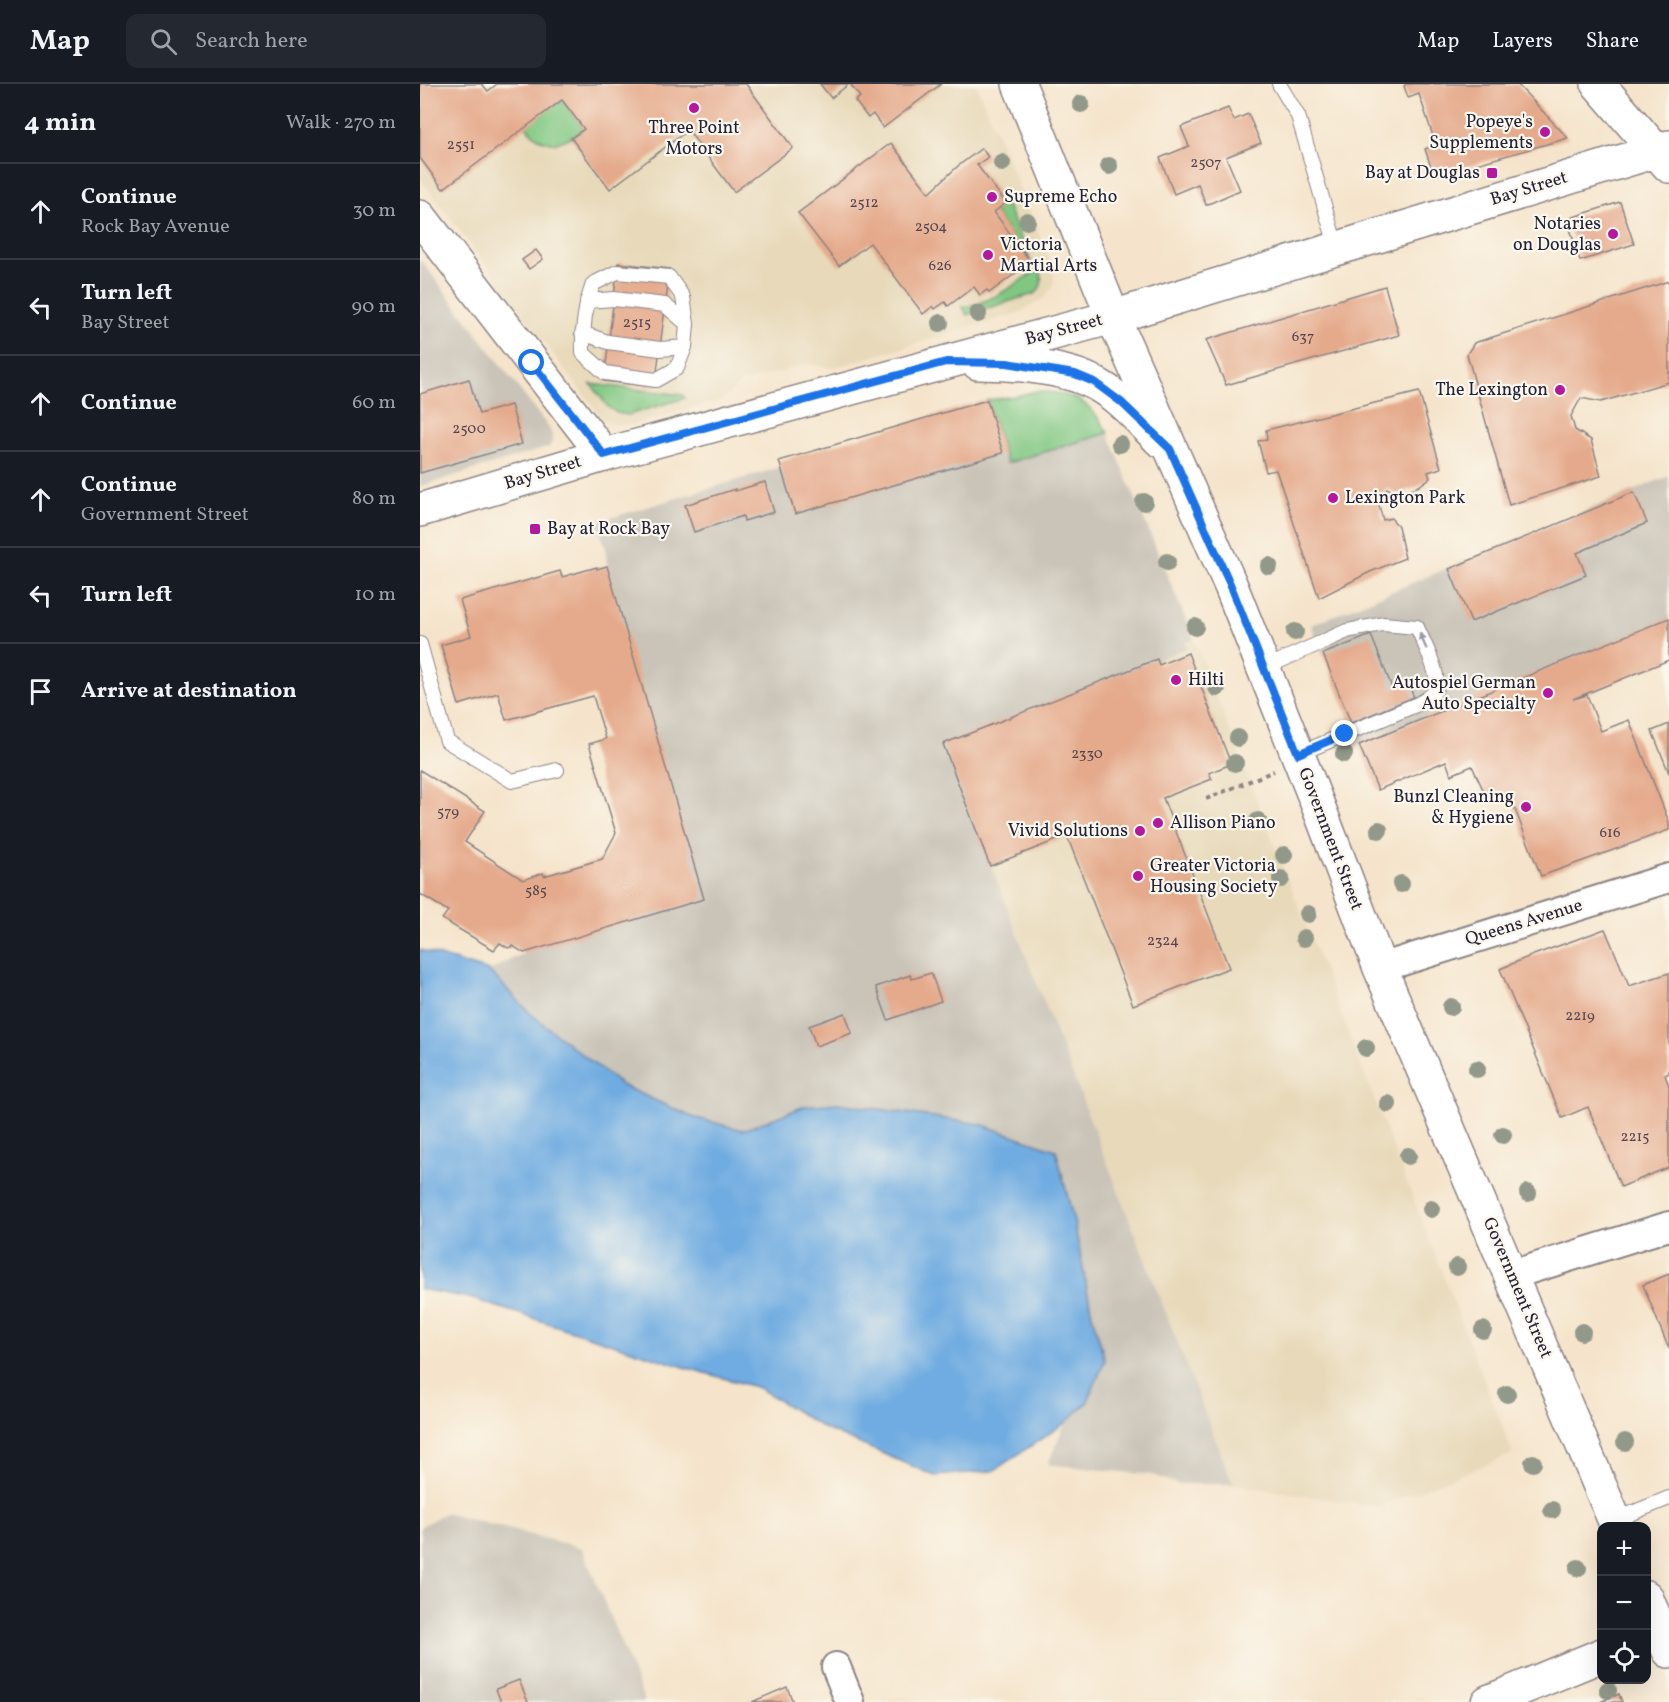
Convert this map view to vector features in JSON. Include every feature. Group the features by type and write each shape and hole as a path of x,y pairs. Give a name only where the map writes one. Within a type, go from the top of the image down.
{"main road":[{"name":"Government Street","path":"1019,84 1113,317 1231,586 1380,968 1616,1522"},
{"path":"1598,84 1665,154"},
{"name":"Bay Street","path":"420,510 604,455 1113,317 1665,154"},
{"path":"420,217 604,455"},
{"path":"946,362 1007,363 1075,374 1094,382 1121,402 1170,449"},
{"path":"1651,1608 1661,1636"},
{"path":"1488,1702 1597,1657"}],"street":[{"name":"Queens Avenue","path":"1380,968 1669,878"},
{"path":"1511,1275 1669,1226"},
{"path":"836,1667 850,1702"}],"lane":[{"path":"1279,84 1299,116 1337,249"},
{"path":"617,272 669,278 683,297 687,324 685,347 677,368 656,380 605,373 583,352 582,333 587,301 593,284 617,272"},
{"path":"587,301 614,298 665,305 687,324"},
{"path":"582,333 608,342 660,349 685,347"},
{"path":"1263,668 1347,631 1383,624 1417,627 1435,670 1438,681 1436,691 1424,701 1298,754"},
{"path":"420,644 447,741 512,781 557,770"},
{"path":"1618,1522 1669,1498"}],"path":[{"path":"1206,799 1250,781"}],"shaded area":[{"path":"420,84 976,84 1047,253 1054,278 1053,286 1044,298 1021,312 833,368 807,364 741,383 723,400 633,425 613,425 605,421 598,413 420,178"},
{"path":"420,259 549,428 552,442 549,447 420,486"},
{"path":"987,400 1007,463 1108,433 1194,639 1185,643 1187,648 943,744 1233,1484 1178,1484 1152,1475 1048,1464 1065,1423 1087,1403 1105,1360 1092,1315 980,1124 838,1103 805,1106 743,1130 692,1117 621,1085 531,1014 489,971 524,953 704,899 607,566 606,549 597,522 781,467 779,461"},
{"path":"1669,476 1669,660 1505,727 1478,696 1360,743 1311,625"},
{"path":"1194,639 1513,1454 1377,1507 1233,1484 943,744 1186,648 1185,643"},
{"path":"445,1513 582,1548 645,1702 420,1702 420,1527"}],"green space":[{"path":"562,100 584,129 561,142 547,142 540,139 526,126"},
{"path":"1006,203 1031,262 994,212"},
{"path":"1039,269 1042,282 1036,293 967,315 963,307 993,297"},
{"path":"591,384 683,395 685,398 628,415 617,413 608,407"},
{"path":"1037,391 1071,396 1080,400 1094,413 1108,433 1007,463 987,400"}],"water":[{"path":"420,950 489,971 531,1014 621,1085 692,1117 743,1130 805,1106 838,1103 980,1124 1056,1150 1074,1222 1092,1315 1105,1360 1087,1403 1065,1423 993,1471 935,1476 823,1428 759,1388 687,1368 470,1298 420,1289"}],"building":[{"path":"420,84 482,84 488,91 497,84 746,84 793,148 734,192 688,130 610,189 571,138 584,129 562,100 443,189 420,158"},
{"path":"820,84 849,84 831,98"},
{"path":"850,84 941,84 883,128 873,114 868,118 855,101 860,97"},
{"path":"1406,84 1517,84 1568,138 1434,176 1425,149 1436,145 1419,94 1408,98 1404,86"},
{"path":"1228,108 1234,120 1248,114 1261,143 1226,157 1240,190 1206,205 1198,184 1174,194 1160,158 1189,146 1181,127"},
{"path":"891,143 929,193 958,166 982,148 988,157 977,165 1006,203 994,212 1031,262 989,293 987,290 980,295 974,287 948,306 945,302 935,309 933,306 923,314 870,243 839,266 798,213"},
{"path":"1620,202 1634,244 1580,261 1567,219"},
{"path":"536,250 543,259 529,269 522,260"},
{"path":"618,263 670,269 655,387 604,381"},
{"name":"The Lexington","path":"1669,281 1669,382 1601,402 1581,398 1571,416 1575,430 1591,440 1601,476 1509,505 1467,354 1474,343"},
{"path":"1385,286 1399,335 1226,385 1206,340"},
{"path":"469,379 479,414 511,405 522,444 420,473 420,394"},
{"name":"Lexington Park","path":"1419,392 1441,468 1428,472 1430,478 1419,486 1397,494 1387,488 1378,502 1383,520 1391,518 1398,526 1405,558 1370,572 1319,598 1276,470 1266,472 1258,441 1267,440 1266,430"},
{"path":"987,400 1003,453 795,514 779,461"},
{"path":"765,482 774,512 744,521 743,516 694,532 685,505"},
{"path":"1634,492 1647,523 1577,553 1586,575 1471,622 1449,569"},
{"path":"607,566 704,899 524,953 513,946 508,948 500,943 494,950 442,919 448,911 420,894 420,770 485,811 465,842 523,880 602,859 616,833 589,744 606,739 593,696 506,720 498,693 459,705 441,645 471,636 460,600 560,571 562,577"},
{"path":"1669,618 1669,660 1573,699 1587,695 1601,731 1629,720 1669,822 1669,830 1541,876 1509,794 1489,802 1472,766 1451,775 1446,761 1378,790 1359,745"},
{"path":"1371,635 1393,690 1408,684 1414,697 1351,723 1323,654"},
{"path":"1188,653 1231,764 1209,773 1212,779 1163,798 1229,968 1133,1005 1067,836 990,866 943,744 1157,659 1159,665"},
{"path":"1669,724 1669,773 1652,731"},
{"path":"1605,929 1629,986 1669,973 1669,1073 1665,1075 1669,1086 1669,1167 1621,1187 1588,1107 1562,1118 1500,969"},
{"path":"931,973 941,1001 888,1020 876,987 910,975 912,979"},
{"path":"845,1013 852,1033 816,1046 809,1026"},
{"path":"1669,1274 1669,1349 1643,1285"},
{"path":"519,1680 528,1702 501,1702 496,1689"},
{"path":"787,1687 793,1702 752,1702"},
{"path":"1619,1694 1622,1702 1600,1702"}],"place":[{"name":"Three Point Motors","path":"694,108"},
{"name":"Popeye's Supplements","path":"1545,132"},
{"name":"Bay at Douglas","path":"1492,173"},
{"name":"Supreme Echo","path":"992,197"},
{"name":"Notaries on Douglas","path":"1613,234"},
{"name":"Victoria Martial Arts","path":"988,255"},
{"name":"The Lexington","path":"1560,390"},
{"name":"Lexington Park","path":"1333,498"},
{"name":"Bay at Rock Bay","path":"535,529"},
{"name":"Hilti","path":"1176,680"},
{"name":"Autospiel German Auto Specialty","path":"1548,693"},
{"name":"Bunzl Cleaning & Hygiene","path":"1526,807"},
{"name":"Allison Piano","path":"1158,823"},
{"name":"Vivid Solutions","path":"1140,831"},
{"name":"Greater Victoria Housing Society","path":"1138,876"}],"route":[{"path":"532,363 604,455 946,362 1007,363 1075,374 1094,382 1121,402 1170,449 1231,586 1298,754 1345,734"}]}
